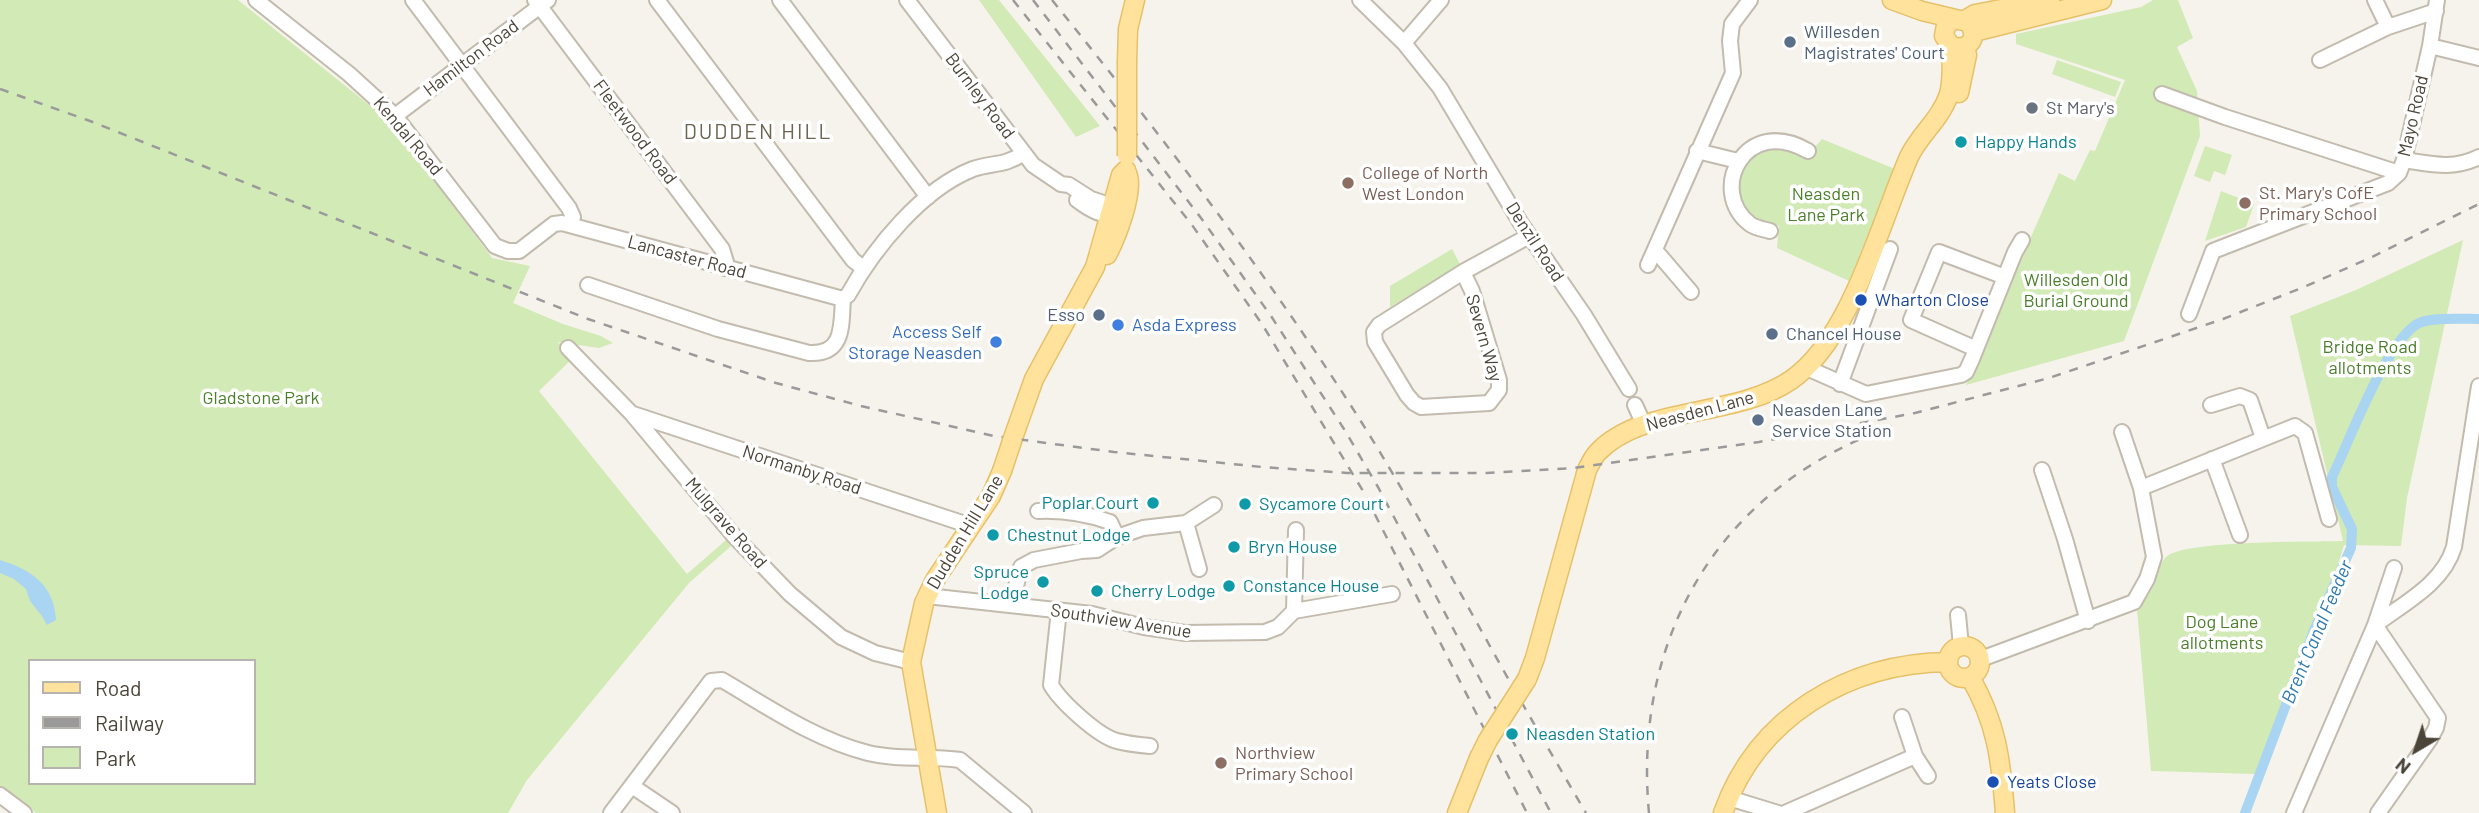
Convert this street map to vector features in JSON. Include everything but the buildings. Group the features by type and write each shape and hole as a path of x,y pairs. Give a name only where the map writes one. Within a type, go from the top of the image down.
{"main road":[{"name":"Dudden Hill Lane","path":"937,813 911,662 923,603 991,495 1034,379 1095,267 1103,237 1130,179 1124,169 1128,29 1135,0"},
{"path":"1878,0 1959,33 2102,0"},
{"path":"1892,0 1959,33"},
{"path":"1959,33 1975,14 2050,0"},
{"name":"Neasden Lane","path":"1457,813 1488,740 1527,679 1587,470 1596,453 1612,440 1644,425 1730,405 1769,392 1789,382 1807,368 1831,338 1864,272 1911,154 1944,107 1950,92 1959,33"},
{"name":"Dudden Hill Lane","path":"1095,267 1103,261 1123,219 1114,212"},
{"path":"1961,646 1974,649 1981,659 1980,667 1970,677 1957,677 1949,668 1950,653 1961,646"},
{"path":"1726,806 1741,773 1765,740 1805,705 1833,689 1885,669 1916,662 1948,662"},
{"path":"1970,677 1982,698 2000,756 2004,813"}],"street":[{"name":"Kendal Road","path":"256,0 349,74 395,116 500,250 516,252 554,224 570,225"},
{"path":"413,0 569,208 573,216 570,225"},
{"path":"657,0 853,260 863,268"},
{"path":"779,0 928,197"},
{"name":"Burnley Road","path":"907,0 1033,165 1061,184 1084,193 1114,212"},
{"name":"Denzil Road","path":"1360,0 1404,43 1440,88 1529,236 1584,315 1629,389"},
{"path":"1404,43 1441,0"},
{"path":"1648,265 1733,73 1730,40 1732,24 1750,0"},
{"path":"2375,0 2388,27"},
{"name":"Hamilton Road","path":"395,116 541,2"},
{"name":"Fleetwood Road","path":"541,2 722,249 725,268"},
{"path":"2320,60 2436,5"},
{"name":"Mayo Road","path":"2189,314 2213,251 2388,183 2401,166 2430,46 2436,5"},
{"path":"2430,46 2479,58"},
{"path":"2162,94 2225,117 2401,166 2444,167 2479,157"},
{"path":"1770,232 1751,226 1737,209 1731,185 1738,161 1758,144 1771,140 1808,151"},
{"path":"1697,151 1738,161"},
{"path":"588,285 718,329 818,354 828,350 840,334 843,299 891,232 928,197 973,169 1009,163 1024,153"},
{"path":"1084,193 1111,189 1124,169"},
{"name":"Burnley Road","path":"1061,184 1071,196 1089,208 1114,212"},
{"name":"Burnley Road","path":"1089,208 1103,237"},
{"name":"Lancaster Road","path":"570,225 843,299"},
{"path":"1463,272 1529,236"},
{"path":"1807,368 1866,394 1961,375 1966,372 2022,240"},
{"path":"1840,384 1890,249"},
{"path":"1655,250 1691,292"},
{"path":"1976,349 1911,320 1939,252 2005,277"},
{"name":"Severn Way","path":"1463,272 1472,291 1499,380 1499,390 1489,403 1430,408 1413,403 1375,342 1374,332 1379,325 1463,272"},
{"name":"Mulgrave Road","path":"568,348 632,414 734,536 812,614 841,637 875,653 911,662"},
{"path":"2375,625 2437,578 2447,567 2454,547 2479,386"},
{"path":"2211,405 2241,396 2249,400 2263,438"},
{"path":"1635,405 1644,425"},
{"name":"Normanby Road","path":"632,414 971,526"},
{"path":"2141,488 2295,426 2305,433 2329,519"},
{"path":"1981,659 2134,602 2147,579 2154,557 2141,488 2122,432"},
{"path":"2212,459 2240,535"},
{"path":"2042,470 2088,621"},
{"path":"1011,605 1021,567 1034,560 1097,550 1117,537 1143,528 1186,523 1214,505"},
{"path":"1038,511 1085,516 1110,522 1117,537"},
{"path":"1186,523 1199,569"},
{"path":"1294,611 1296,530"},
{"path":"2294,813 2375,625 2394,568"},
{"name":"Southview Avenue","path":"927,596 1092,614 1144,627 1185,633 1265,632 1278,627 1294,611 1391,594"},
{"path":"1059,610 1051,685 1057,695 1103,735 1116,741 1150,746"},
{"path":"1958,615 1961,646"},
{"path":"2375,625 2438,718 2430,738 2378,813"},
{"path":"611,813 711,681 716,679 821,738 869,753 905,759 960,760 1024,813"},
{"path":"1902,717 1915,756 1928,776"},
{"path":"1785,813 1915,756"},
{"path":"632,786 673,813"},
{"path":"0,795 24,813"},
{"path":"1726,806 1778,813"}],"green space":[{"name":"Gladstone Park","path":"0,0 238,0 378,112 416,156 492,258 530,266 513,303 613,343 599,348 557,342 569,349 574,357 539,391 687,574 726,540 731,546 689,583 527,780 508,813 36,813 0,786"},
{"path":"979,0 999,0 1100,126 1076,137"},
{"name":"Willesden Old Burial Ground","path":"2153,0 2178,0 2193,38 2177,47 2197,91 2200,136 2124,341 1966,385 2059,173 2075,181 2090,150 2095,151 2125,80 2016,44 2016,34 2141,7"},
{"path":"2057,60 2121,82 2115,97 2052,74"},
{"name":"Neasden Lane Park","path":"1822,139 1895,169 1849,281 1777,248 1779,226 1758,219 1745,205 1741,196 1740,176 1743,167 1757,154 1770,150 1806,157"},
{"path":"2205,146 2232,155 2225,175 2214,171 2210,182 2194,176"},
{"path":"2221,191 2254,204 2246,227 2205,241"},
{"path":"2463,240 2407,498 2401,546 2344,545 2332,584 2315,620 2255,774 2151,771 2137,609 2151,590 2163,560 2178,551 2197,547 2343,541 2290,316 2356,290"},
{"path":"1452,249 1461,266 1390,307 1390,286"}],"water":[{"path":"0,560 31,574 46,588 56,620 47,625 30,601 26,589 14,579 0,573"}],"waterway":[{"name":"Brent Canal Feeder","path":"2245,813 2315,628 2351,548 2352,529 2332,487 2332,477 2370,393 2394,349 2419,323 2440,319 2479,319"}],"railway":[{"path":"1013,0 1192,225 1262,324 1363,491 1527,813"},
{"path":"1033,0 1201,218 1271,316 1344,429 1378,487 1551,813"},
{"path":"1052,0 1213,207 1326,368 1394,476 1586,813"},
{"path":"0,89 90,121 588,319 776,383 861,406 994,436 1114,452 1347,473 1487,473 1574,468 1759,442 1915,413 2049,378 2223,319 2372,257 2479,204"},
{"path":"1649,813 1648,746 1656,683 1675,625 1702,572 1739,524 1785,483 1838,450 1900,424"}],"place":[{"name":"Willesden Magistrates' Court","path":"1790,42"},
{"name":"St Mary's","path":"2032,108"},
{"name":"Happy Hands","path":"1961,142"},
{"name":"College of North West London","path":"1348,183"},
{"name":"St. Mary's CofE Primary School","path":"2245,203"},
{"name":"Wharton Close","path":"1861,300"},
{"name":"Esso","path":"1099,315"},
{"name":"Asda Express","path":"1118,325"},
{"name":"Chancel House","path":"1772,334"},
{"name":"Access Self Storage Neasden","path":"996,342"},
{"name":"Neasden Lane Service Station","path":"1758,420"},
{"name":"Poplar Court","path":"1153,503"},
{"name":"Sycamore Court","path":"1245,504"},
{"name":"Chestnut Lodge","path":"993,535"},
{"name":"Bryn House","path":"1234,547"},
{"name":"Spruce Lodge","path":"1043,582"},
{"name":"Constance House","path":"1229,586"},
{"name":"Cherry Lodge","path":"1097,591"},
{"name":"Neasden Station","path":"1512,734"},
{"name":"Northview Primary School","path":"1221,763"},
{"name":"Yeats Close","path":"1993,782"}],"district":[{"name":"DUDDEN HILL","path":"758,132"}],"park label":[{"name":"Bridge Road allotments","path":"2370,357"},
{"name":"Dog Lane allotments","path":"2222,632"}]}
